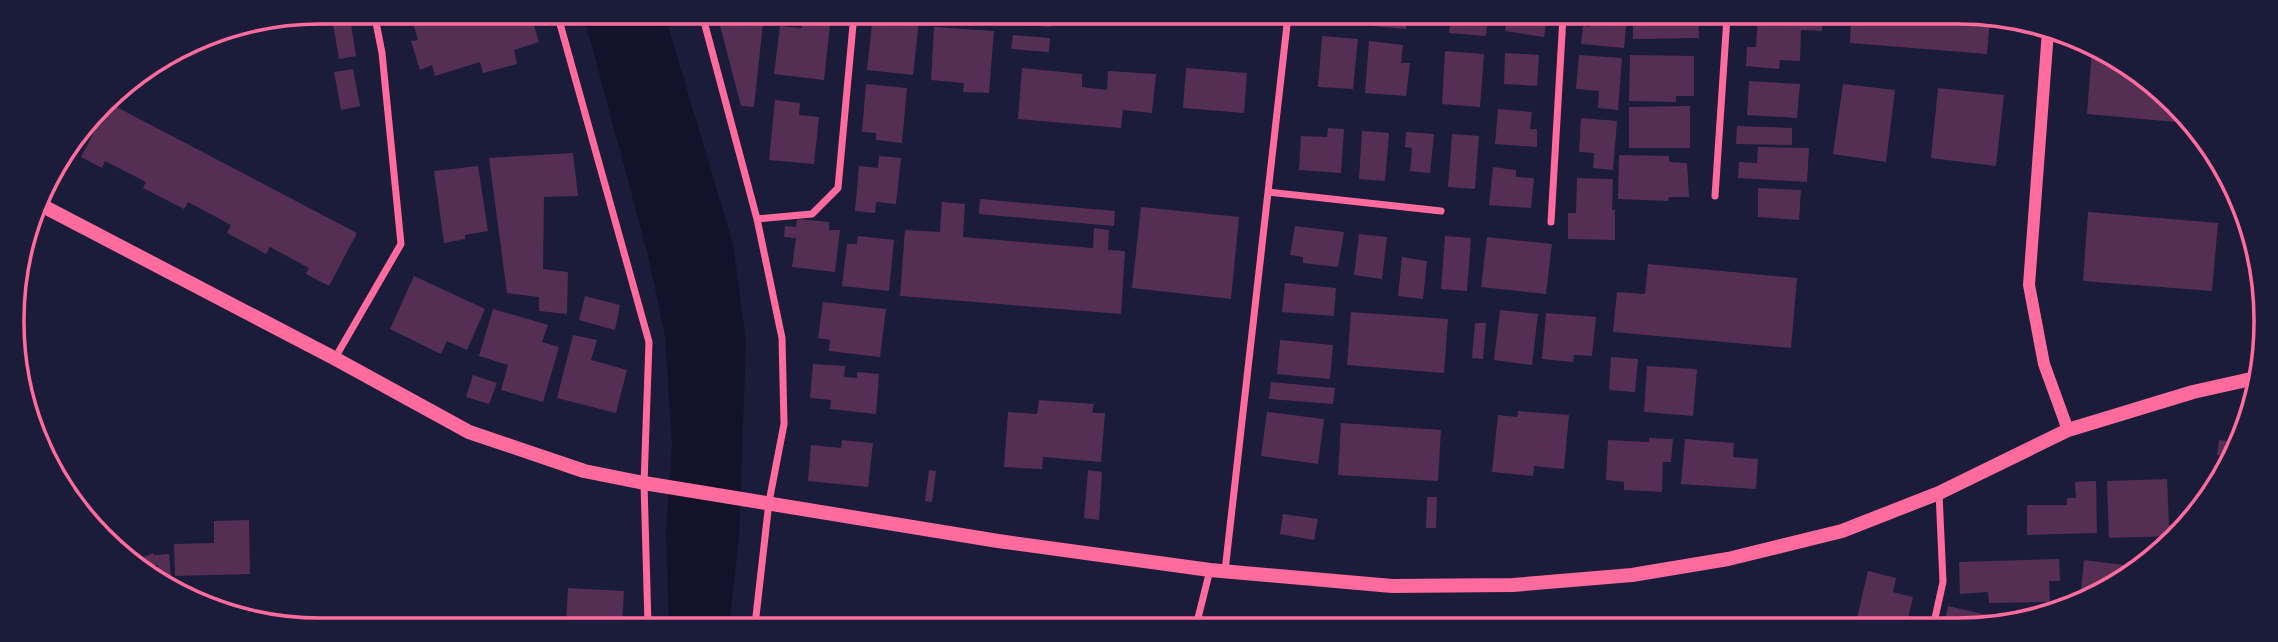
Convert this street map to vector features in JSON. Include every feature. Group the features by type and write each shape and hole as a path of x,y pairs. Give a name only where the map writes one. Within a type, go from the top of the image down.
{"main road":[{"path":"47,208 334,358 468,432 584,471 998,541 1209,570 1392,586 1513,585 1632,575 1728,559 1842,531 1939,493 2068,430 2193,392 2248,380"}],"street":[{"path":"334,358 401,244 382,52 376,24"},
{"path":"560,24 649,342 644,483 648,618"},
{"path":"705,24 757,219 782,338 784,424 769,502 756,618"},
{"path":"757,219 812,214 838,188 853,24"},
{"path":"1225,571 1287,24"},
{"path":"1551,222 1563,24"},
{"path":"1715,196 1727,24"},
{"path":"2047,39 2029,285 2044,364 2068,430"},
{"path":"1268,192 1441,211"},
{"path":"1935,618 1942,582 1939,493"},
{"path":"1198,618 1209,570"}],"shaded area":[{"path":"586,24 667,24 733,244 746,341 739,540 730,618 669,618 666,532 672,445 665,336 648,255"}],"building":[{"path":"333,24 351,24 356,56 339,59"},
{"path":"413,24 533,24 539,42 514,50 517,64 483,73 480,62 435,76 432,65 420,70 411,41 418,40"},
{"path":"720,24 763,24 754,107 741,106"},
{"path":"802,24 830,25 824,80 774,74 780,26 802,28"},
{"path":"872,24 919,24 913,75 867,70"},
{"path":"1023,24 1052,24 1051,27"},
{"path":"1372,24 1406,24 1406,29"},
{"path":"1450,24 1487,24 1486,36 1449,33"},
{"path":"1506,24 1546,24 1544,37 1505,31"},
{"path":"1590,24 1626,24 1624,48 1581,44 1583,26 1590,27"},
{"path":"1633,24 1698,24 1699,38 1633,39"},
{"path":"1758,24 1822,24 1822,31 1801,30 1800,61 1780,60 1779,69 1746,66 1747,47 1756,47"},
{"path":"1851,24 1989,26 1987,54 1850,43"},
{"path":"934,27 994,31 989,93 963,92 964,83 931,80"},
{"path":"1013,35 1050,38 1049,52 1011,49"},
{"path":"1322,36 1358,39 1353,89 1318,87"},
{"path":"1369,41 1403,45 1401,63 1410,63 1406,96 1365,93"},
{"path":"1445,51 1484,54 1480,107 1442,104"},
{"path":"1505,53 1539,55 1537,86 1504,84"},
{"path":"1579,55 1622,58 1618,110 1598,108 1599,91 1576,89"},
{"path":"1630,55 1694,56 1694,96 1676,96 1676,102 1629,101"},
{"path":"2091,57 2122,74 2177,122 2087,114"},
{"path":"1022,68 1082,74 1082,87 1107,90 1108,71 1156,74 1152,113 1123,110 1121,128 1018,119"},
{"path":"1186,68 1247,73 1244,113 1183,108"},
{"path":"353,69 360,106 341,110 334,72"},
{"path":"1749,81 1800,84 1797,118 1747,115"},
{"path":"866,84 907,88 902,143 876,140 876,133 862,132"},
{"path":"1843,84 1895,90 1886,162 1833,154"},
{"path":"1938,88 2004,95 1996,166 1931,158"},
{"path":"775,100 800,103 799,115 819,117 814,164 769,160"},
{"path":"1690,106 1690,148 1629,148 1629,107"},
{"path":"116,107 357,233 329,286 306,274 309,268 270,247 266,254 227,233 231,225 188,202 184,209 143,188 146,182 105,161 102,168 81,157 95,129"},
{"path":"1498,109 1532,112 1530,129 1537,129 1537,147 1495,144"},
{"path":"1581,118 1617,121 1613,170 1593,168 1594,153 1579,152"},
{"path":"1737,126 1792,128 1792,145 1736,144"},
{"path":"1328,128 1344,129 1341,173 1299,170 1301,136 1327,137"},
{"path":"1362,131 1389,133 1385,181 1359,179"},
{"path":"1406,132 1434,134 1430,173 1410,171 1412,148 1405,147"},
{"path":"1452,134 1479,136 1475,189 1448,187"},
{"path":"1758,147 1809,148 1807,182 1738,178 1739,162 1757,163"},
{"path":"573,153 578,196 544,197 543,269 568,272 567,314 539,311 539,297 507,293 489,158"},
{"path":"1619,155 1669,156 1669,162 1687,163 1689,197 1669,197 1668,201 1618,199"},
{"path":"879,156 901,158 896,204 876,202 875,213 855,211 859,166 878,168"},
{"path":"478,166 488,231 465,235 465,239 444,243 434,171"},
{"path":"1493,167 1516,170 1516,177 1534,178 1531,208 1489,205"},
{"path":"1577,178 1613,179 1615,240 1568,239 1568,213 1576,213"},
{"path":"1758,188 1801,190 1799,220 1758,217"},
{"path":"980,199 1115,211 1114,226 979,214"},
{"path":"942,202 965,204 963,237 1093,248 1094,228 1109,230 1108,250 1125,251 1121,314 900,296 905,230 940,232"},
{"path":"1141,207 1239,217 1231,299 1132,288"},
{"path":"2088,212 2218,223 2212,291 2083,281"},
{"path":"797,219 829,222 829,230 840,230 835,272 792,267 796,238 784,237 785,226 796,227"},
{"path":"1295,226 1344,232 1338,267 1303,263 1303,257 1290,255"},
{"path":"1359,234 1387,237 1382,279 1354,275"},
{"path":"858,236 894,240 889,291 842,286 847,244 857,244"},
{"path":"1445,236 1471,238 1467,291 1441,289"},
{"path":"1487,237 1552,244 1546,294 1481,287"},
{"path":"1402,257 1427,261 1423,299 1398,296"},
{"path":"1648,264 1797,278 1791,348 1613,332 1617,292 1645,294"},
{"path":"414,276 485,309 467,350 447,341 441,354 390,329"},
{"path":"1285,283 1336,288 1334,316 1282,312"},
{"path":"585,296 620,305 615,330 579,320"},
{"path":"823,302 886,309 880,357 829,351 830,340 818,338"},
{"path":"493,309 548,325 542,342 559,347 543,402 501,390 508,365 479,356"},
{"path":"1500,310 1538,314 1532,365 1494,360"},
{"path":"1351,312 1448,319 1444,373 1347,365"},
{"path":"1546,313 1596,317 1592,356 1574,355 1573,362 1542,359"},
{"path":"1475,323 1486,323 1483,359 1472,358"},
{"path":"573,335 597,340 591,360 627,370 616,413 557,398"},
{"path":"1280,340 1333,345 1330,379 1277,374"},
{"path":"1611,357 1638,359 1635,392 1609,390"},
{"path":"813,364 845,366 844,377 857,378 857,372 879,374 876,414 830,409 831,400 810,398"},
{"path":"1647,366 1697,369 1693,416 1644,412"},
{"path":"473,375 497,383 489,404 466,397"},
{"path":"1271,382 1335,388 1333,404 1269,399"},
{"path":"1039,400 1094,404 1092,413 1105,413 1101,462 1043,457 1042,469 1004,467 1008,412 1037,414"},
{"path":"1518,411 1569,415 1564,469 1534,466 1533,476 1492,472 1498,415 1517,417"},
{"path":"1267,412 1324,419 1318,464 1261,456"},
{"path":"1341,423 1441,430 1438,481 1338,475"},
{"path":"1649,438 1673,439 1671,462 1663,462 1662,492 1624,490 1624,482 1606,480 1608,440 1649,442"},
{"path":"1685,439 1734,443 1733,457 1758,459 1756,489 1681,484"},
{"path":"842,440 873,443 868,487 808,481 811,445 841,448"},
{"path":"2219,440 2228,441 2221,456 2217,455"},
{"path":"929,470 936,471 932,502 925,501"},
{"path":"1088,470 1102,472 1099,520 1084,518"},
{"path":"2167,479 2169,525 2173,524 2161,536 2109,538 2107,481"},
{"path":"2096,481 2097,533 2027,535 2027,505 2067,505 2067,498 2076,498 2075,482"},
{"path":"1427,497 1437,497 1436,528 1426,528"},
{"path":"1283,514 1318,519 1314,540 1280,534"},
{"path":"249,520 250,574 175,576 174,544 214,543 214,521"},
{"path":"153,553 169,554 171,577 158,569 158,564 154,566 143,558"},
{"path":"2059,559 2060,581 2049,581 2050,602 1989,603 1988,592 1960,594 1959,562"},
{"path":"2084,560 2126,565 2105,578 2081,590"},
{"path":"1868,571 1896,578 1893,592 1913,597 1908,618 1857,618"},
{"path":"568,588 624,591 622,618 566,618"},
{"path":"1948,606 1990,616 1976,617 1945,618"}]}
